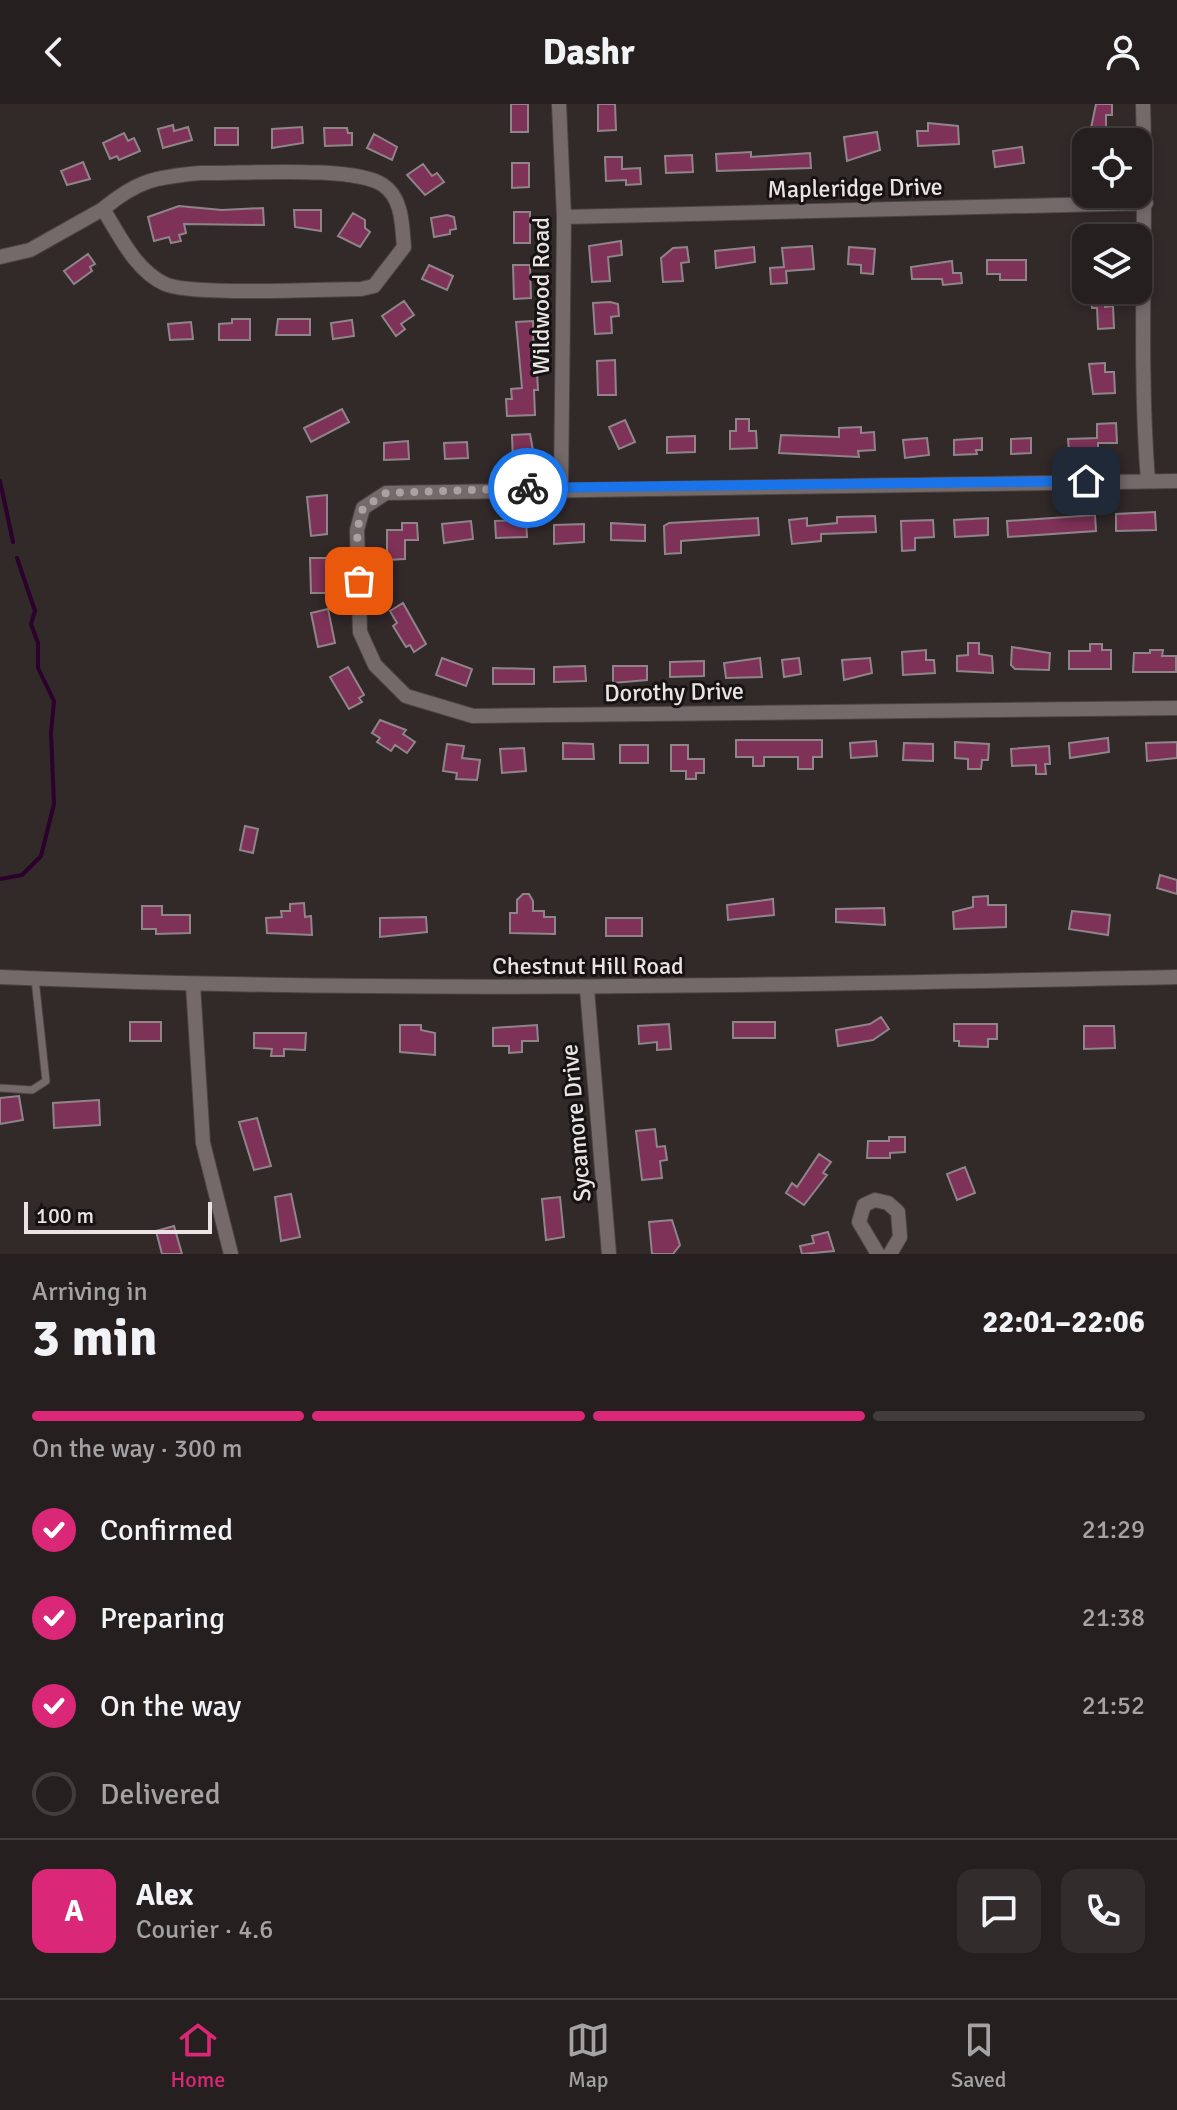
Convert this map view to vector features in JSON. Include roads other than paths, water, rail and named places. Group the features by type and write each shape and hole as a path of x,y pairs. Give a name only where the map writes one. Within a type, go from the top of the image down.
{"street":[{"name":"Wildwood Road","path":"559,104 564,217 561,488"},
{"path":"1143,104 1144,128"},
{"path":"0,257 30,250 103,209 131,186 156,177 200,173 359,175 386,187 401,212 404,247 374,286 361,289 194,289 166,284 135,260 103,209"},
{"name":"Mapleridge Drive","path":"564,217 1072,205"},
{"path":"1146,208 1141,393 1148,481"},
{"path":"561,488 1177,481"},
{"name":"Dorothy Drive","path":"561,488 386,493 363,508 357,530 360,632 375,665 406,696 473,716 1177,708"},
{"name":"Chestnut Hill Road","path":"0,977 193,985 587,989 1177,977"},
{"path":"193,985 203,1143 231,1254"},
{"name":"Sycamore Drive","path":"587,989 609,1254"},
{"path":"878,1254 859,1222 864,1205 875,1200 898,1212 900,1237 890,1254"}],"lane":[{"path":"0,1088 32,1090 46,1081 35,979"}],"waterway":[{"path":"0,481 13,542"},
{"path":"0,879 22,875 41,856 54,804 51,733 54,701 38,668 38,643 31,624 35,611 17,558"}]}
